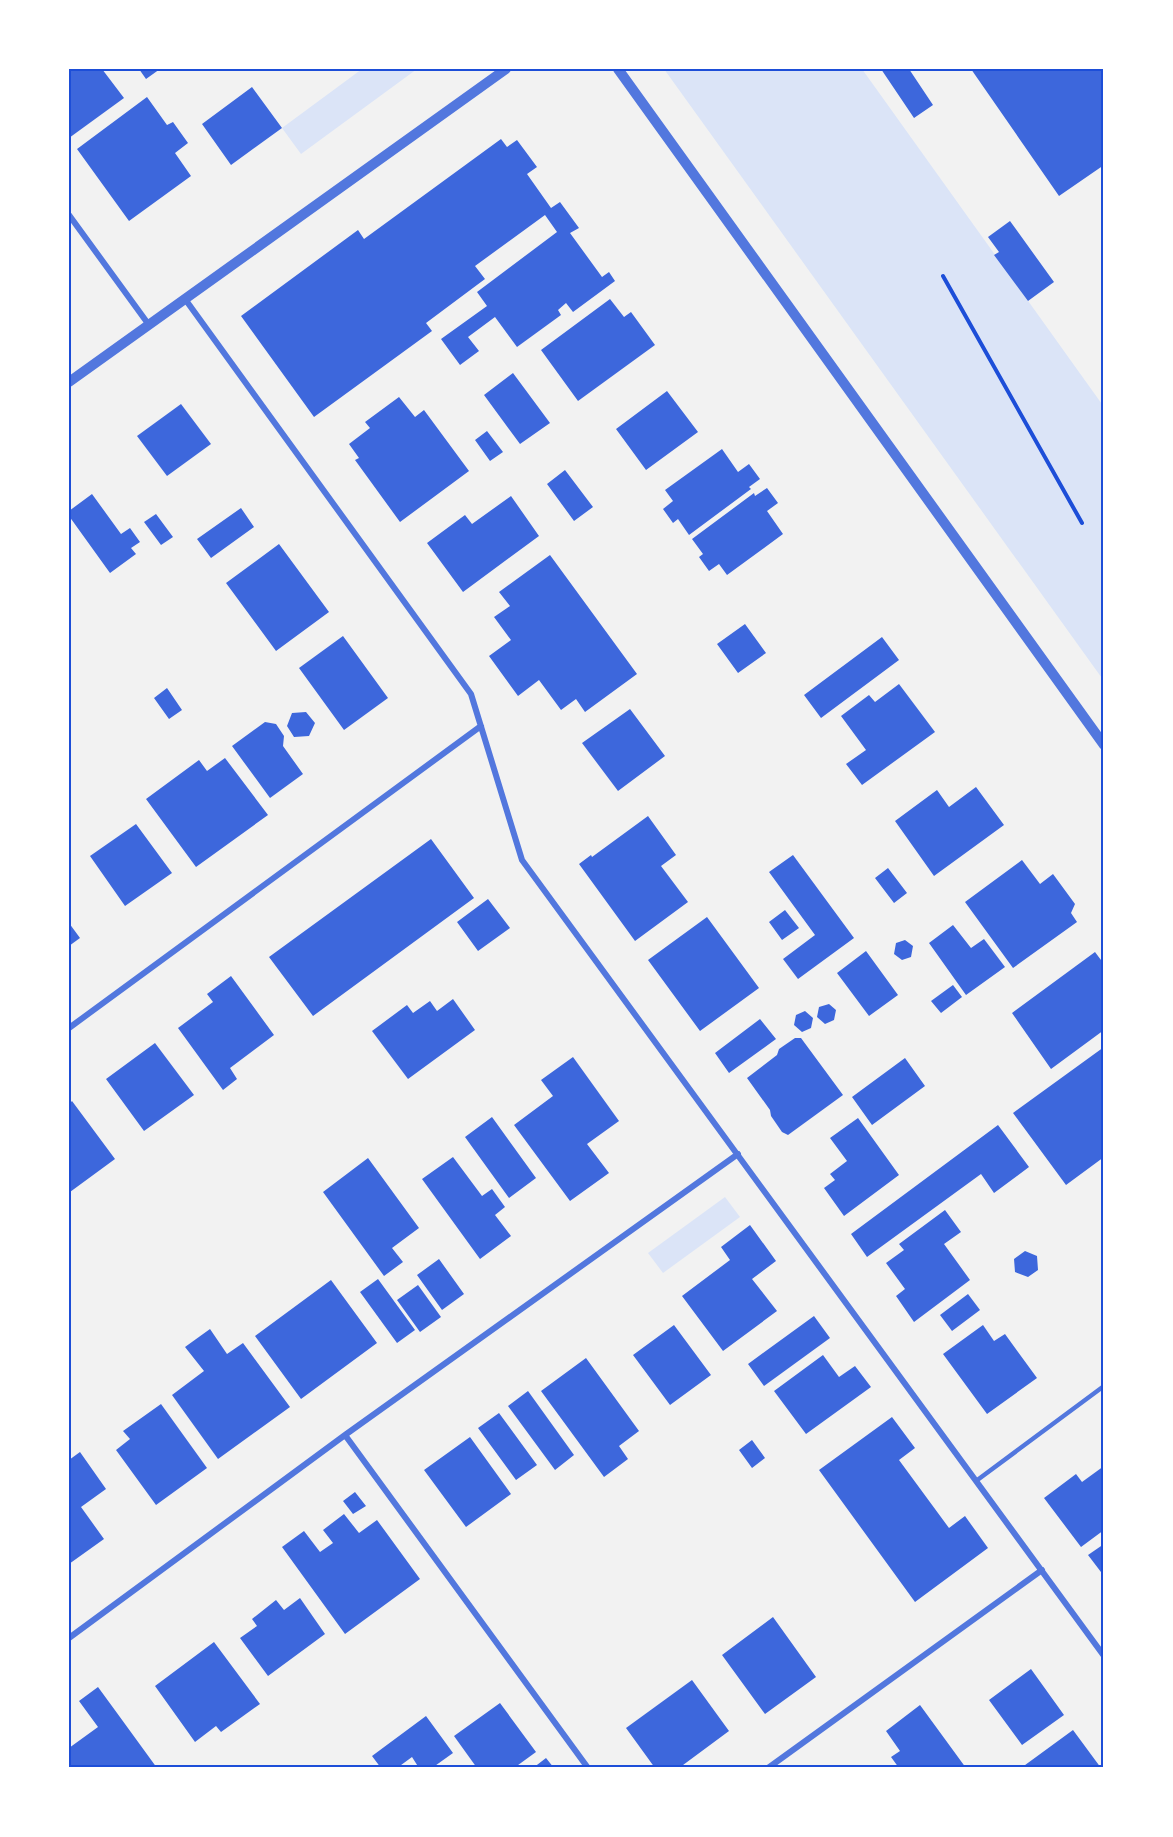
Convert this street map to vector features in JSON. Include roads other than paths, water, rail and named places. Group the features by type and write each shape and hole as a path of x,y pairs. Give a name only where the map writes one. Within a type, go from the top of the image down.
{"street":[{"path":"69,382 506,69"},
{"path":"618,69 1104,745"},
{"path":"69,214 149,324"},
{"path":"185,299 471,694 522,860 1104,1656"},
{"path":"69,1028 481,726"},
{"path":"69,1638 345,1435 738,1154"},
{"path":"345,1435 588,1768"},
{"path":"768,1768 1042,1570"}],"lane":[{"path":"976,1480 1104,1386"}]}
